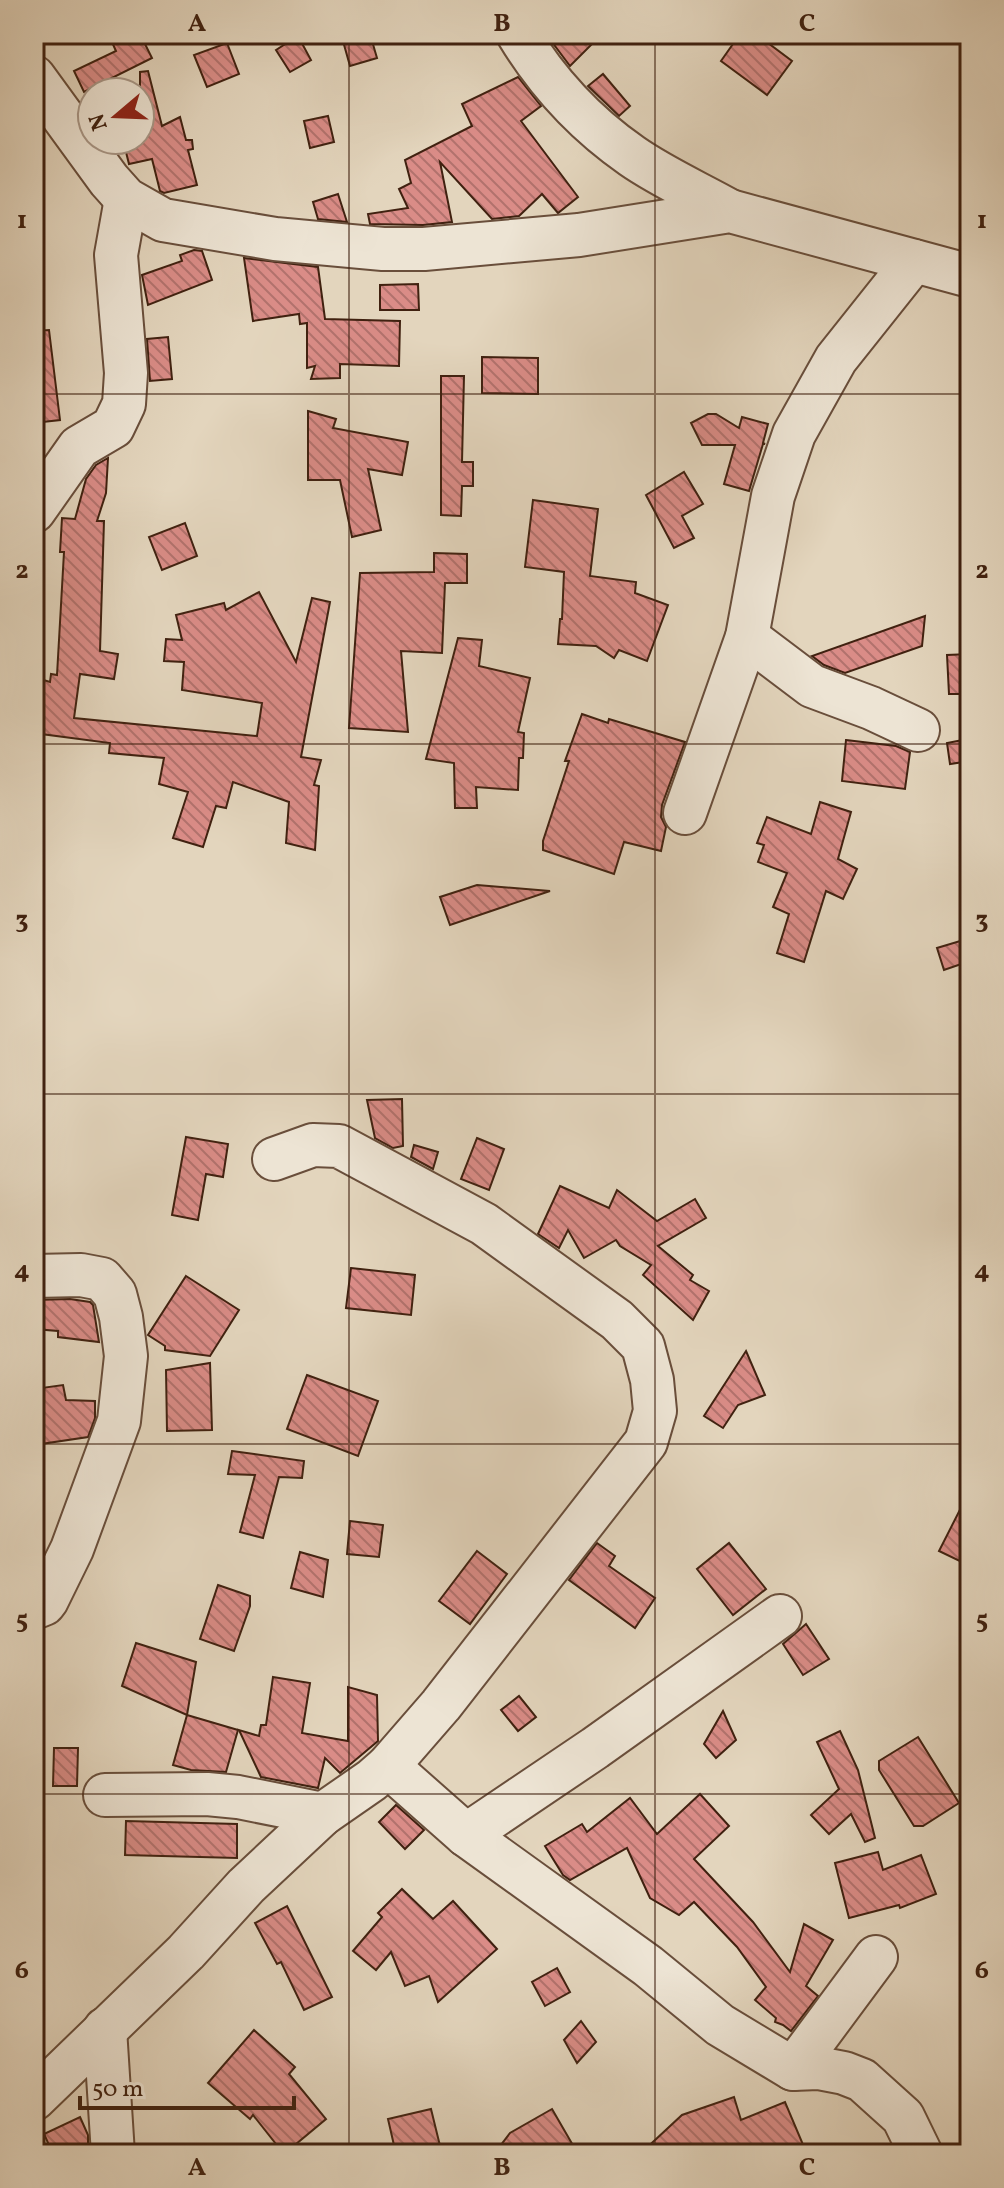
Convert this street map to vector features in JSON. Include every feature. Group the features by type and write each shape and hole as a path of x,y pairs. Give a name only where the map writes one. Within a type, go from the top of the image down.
{"street":[{"path":"518,34 540,66 594,127 635,158 730,211 970,276"},
{"path":"34,77 126,199 163,220 275,239 383,249 424,249 579,235 730,211"},
{"path":"34,511 79,447 113,427 124,404 126,373 116,255 126,199"},
{"path":"685,813 747,637 773,496 794,434 836,359 914,261"},
{"path":"747,637 812,686 918,730"},
{"path":"34,2099 186,1952 246,1886 323,1814 388,1766 441,1705 646,1442 655,1411 652,1380 643,1346 617,1320 484,1224 339,1146 313,1145 274,1159"},
{"path":"34,1276 81,1275 102,1279 115,1294 126,1356 119,1421 72,1549 47,1600 34,1608"},
{"path":"466,1835 608,1740 780,1616"},
{"path":"388,1766 466,1835 648,1966 720,2025 793,2069 818,2068 862,2080 903,2117 921,2154"},
{"path":"105,1795 207,1794 323,1814"},
{"path":"793,2069 876,1957"},
{"path":"105,2029 113,2154"}],"building":[{"path":"124,34 140,34 152,58 116,76 76,76 74,71 116,51 111,40"},
{"path":"341,34 370,34 377,58 350,66"},
{"path":"546,34 602,34 570,66"},
{"path":"740,34 756,34 792,61 767,95 721,61"},
{"path":"298,36 311,60 290,72 276,50"},
{"path":"227,43 239,74 207,87 194,55"},
{"path":"603,74 630,106 619,116 588,86"},
{"path":"518,77 541,106 521,121 578,197 558,213 542,194 519,216 492,219 440,162 452,222 370,224 368,214 408,208 399,189 411,183 405,160 472,126 462,104"},
{"path":"156,102 162,126 180,117 186,140 192,140 193,149 188,150 197,185 164,193 160,191 152,159 129,164 127,156 156,156"},
{"path":"328,116 334,142 310,148 304,121"},
{"path":"338,194 347,222 318,219 313,202"},
{"path":"194,250 202,251 212,280 148,305 142,275 182,261 180,255"},
{"path":"244,258 318,267 325,319 400,321 399,366 340,364 340,378 311,379 315,366 307,368 307,323 300,324 299,314 253,321"},
{"path":"418,284 419,310 380,310 380,285"},
{"path":"49,330 60,420 34,423 34,331"},
{"path":"168,337 172,379 150,381 147,339"},
{"path":"482,357 538,358 538,394 482,393"},
{"path":"441,376 464,376 462,462 473,462 473,486 462,486 461,516 441,515"},
{"path":"308,411 336,419 333,428 408,442 402,475 368,469 381,530 352,537 340,480 308,480"},
{"path":"708,414 716,414 739,428 742,417 768,424 765,444 749,491 724,484 735,445 702,445 691,423"},
{"path":"108,458 106,493 97,521 104,521 100,651 118,654 114,679 80,674 74,718 257,736 262,703 182,690 184,662 164,661 166,639 182,640 176,615 224,603 226,610 259,592 296,662 312,598 330,602 301,757 321,760 314,785 319,786 315,850 286,843 289,802 233,782 226,808 216,806 203,847 173,838 188,792 159,784 164,758 109,753 110,743 34,733 34,677 50,682 51,674 57,675 64,552 60,552 62,518 75,519 86,479 96,465"},
{"path":"684,472 703,504 682,516 694,538 674,548 646,495"},
{"path":"533,500 598,509 590,576 636,582 635,593 668,605 647,661 619,650 614,658 596,646 558,644 564,572 525,567"},
{"path":"185,523 197,556 162,570 149,537"},
{"path":"434,553 467,554 467,583 445,583 442,653 401,651 408,732 349,728 360,573 434,572"},
{"path":"925,616 922,646 845,673 824,665 812,656"},
{"path":"458,638 482,640 479,666 530,678 518,732 524,733 518,790 476,787 477,808 455,808 454,763 426,759"},
{"path":"970,654 970,694 949,694 947,655"},
{"path":"582,714 685,742 662,805 661,817 666,827 661,851 624,842 614,874 543,850 543,841 569,761 565,761"},
{"path":"968,739 970,761 950,764 947,743"},
{"path":"846,740 896,746 910,752 905,789 842,781"},
{"path":"820,802 851,812 838,859 857,869 843,899 826,891 804,962 777,953 789,914 773,907 787,873 758,862 764,845 757,843 767,817 811,834"},
{"path":"477,885 550,891 450,925 440,897"},
{"path":"970,938 970,961 944,970 937,948"},
{"path":"402,1099 403,1146 393,1148 375,1138 367,1100"},
{"path":"186,1137 228,1144 223,1177 206,1174 198,1220 172,1215"},
{"path":"477,1138 504,1149 489,1190 461,1179"},
{"path":"414,1145 438,1152 433,1169 411,1157"},
{"path":"560,1186 609,1208 617,1190 657,1221 695,1199 706,1218 658,1246 693,1275 690,1280 709,1291 693,1320 643,1275 651,1265 620,1246 616,1240 584,1258 568,1230 559,1248 538,1234"},
{"path":"351,1268 415,1275 411,1315 346,1308"},
{"path":"186,1276 239,1310 210,1356 165,1350 165,1346 148,1335"},
{"path":"70,1299 93,1305 99,1342 58,1337 58,1331 34,1329 34,1300"},
{"path":"746,1351 765,1395 738,1405 723,1428 704,1416"},
{"path":"210,1363 212,1430 167,1431 166,1370"},
{"path":"307,1375 378,1401 358,1456 287,1429"},
{"path":"63,1385 66,1400 95,1401 95,1418 88,1437 34,1445 34,1389"},
{"path":"232,1451 304,1461 302,1478 279,1477 263,1538 240,1532 255,1475 228,1474"},
{"path":"970,1490 970,1566 939,1551"},
{"path":"350,1521 383,1525 379,1557 347,1554"},
{"path":"597,1543 615,1556 609,1566 655,1598 635,1628 569,1580"},
{"path":"729,1543 766,1589 733,1615 697,1569"},
{"path":"477,1551 507,1574 470,1624 439,1601"},
{"path":"300,1552 328,1560 323,1597 291,1588"},
{"path":"218,1585 250,1596 250,1606 234,1651 200,1639"},
{"path":"806,1624 829,1659 803,1675 783,1644"},
{"path":"136,1643 196,1662 187,1715 122,1686"},
{"path":"273,1677 310,1683 302,1733 348,1741 348,1687 377,1695 378,1741 340,1773 325,1758 318,1788 261,1777 239,1730 259,1736 261,1725 266,1725"},
{"path":"519,1696 536,1717 518,1731 501,1710"},
{"path":"723,1711 736,1740 716,1758 704,1744"},
{"path":"187,1715 238,1730 226,1772 191,1770 173,1765"},
{"path":"840,1731 858,1770 875,1838 865,1842 851,1814 829,1834 811,1815 839,1789 817,1742"},
{"path":"918,1737 959,1803 923,1826 914,1826 879,1770 879,1761"},
{"path":"54,1748 78,1748 77,1786 53,1786"},
{"path":"700,1794 729,1826 694,1859 753,1922 790,1972 804,1924 833,1940 806,1986 818,1996 791,2031 775,2022 776,2018 755,2000 766,1987 737,1947 694,1902 679,1915 650,1898 627,1848 570,1880 563,1875 545,1846 582,1824 587,1832 630,1798 657,1834"},
{"path":"396,1805 424,1830 405,1849 379,1822"},
{"path":"126,1821 237,1824 237,1858 125,1855"},
{"path":"878,1852 883,1870 921,1855 936,1894 900,1908 899,1905 849,1918 835,1863"},
{"path":"402,1889 433,1919 453,1901 497,1949 438,2002 429,1976 405,1986 391,1952 376,1970 353,1951 382,1917 378,1913"},
{"path":"287,1906 332,1997 304,2010 281,1962 277,1964 255,1923"},
{"path":"557,1968 570,1992 545,2006 532,1982"},
{"path":"581,2021 596,2042 577,2063 564,2040"},
{"path":"254,2030 295,2067 289,2074 326,2119 284,2154 253,2115 250,2119 208,2083"},
{"path":"734,2097 741,2120 785,2102 804,2147 787,2154 640,2154 682,2115"},
{"path":"431,2109 442,2154 396,2154 388,2119"},
{"path":"552,2109 578,2154 494,2154 510,2133"},
{"path":"80,2117 88,2135 88,2145 69,2154 53,2154 44,2134"}]}
